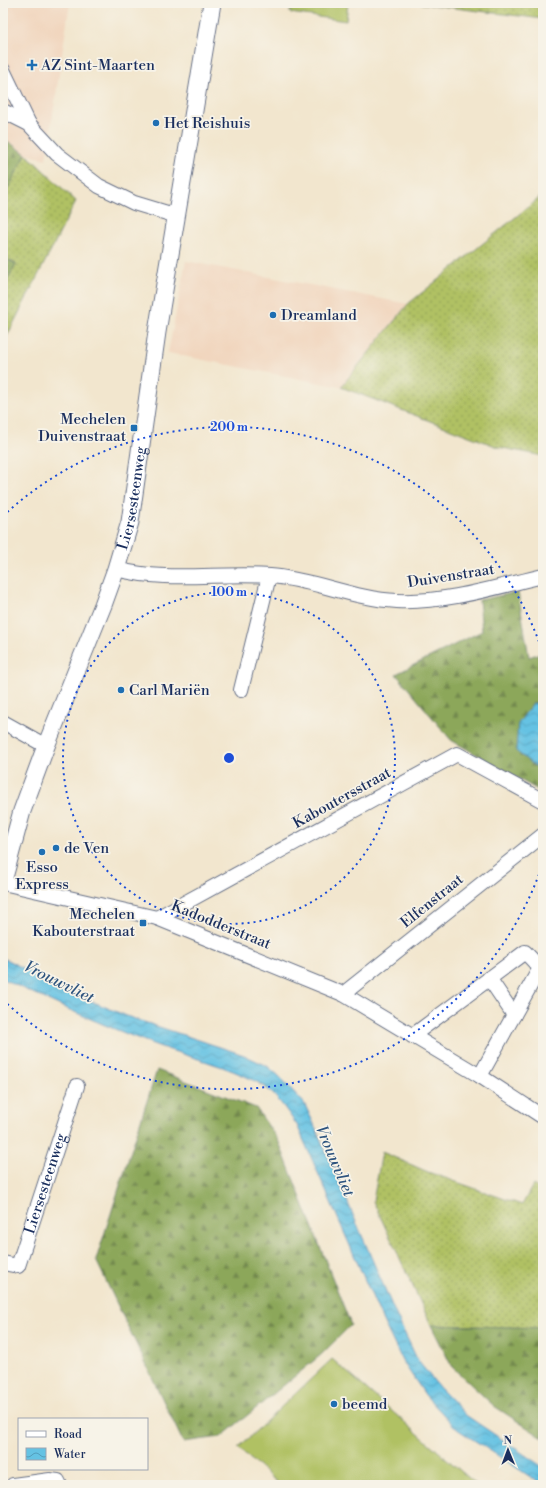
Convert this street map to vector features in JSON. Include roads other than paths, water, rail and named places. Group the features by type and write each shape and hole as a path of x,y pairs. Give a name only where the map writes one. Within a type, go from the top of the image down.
{"main road":[{"name":"Liersesteenweg","path":"3,882 22,811 116,569 128,528 135,492 157,332 212,3"}],"street":[{"path":"3,70 29,124 57,154 99,186 134,203 177,216"},
{"path":"3,111 29,124"},
{"name":"Duivenstraat","path":"116,569 138,575 175,578 269,576 296,579 364,596 397,601 428,599 468,593 543,576"},
{"path":"242,690 269,576"},
{"path":"3,722 46,746"},
{"name":"Kaboutersstraat","path":"157,918 458,754 543,801"},
{"name":"Elfenstraat","path":"343,994 543,834"},
{"name":"Kadodderstraat","path":"3,882 157,918 343,994 480,1076 543,1117"},
{"path":"412,1036 525,952 540,968 480,1076"},
{"path":"489,978 514,1015"},
{"name":"Liersesteenweg","path":"3,1263 18,1266 77,1086"},
{"path":"13,1485 50,1480 59,1483"}],"water":[{"path":"533,703 543,704 543,771 516,751 518,724"},
{"path":"3,958 79,996 129,1017 244,1055 267,1066 278,1075 304,1103 397,1317 418,1361 439,1387 467,1416 543,1467 543,1485 457,1429 426,1396 403,1362 383,1321 297,1125 270,1091 259,1083 233,1071 166,1049 115,1029 3,979"}],"place":[{"name":"AZ Sint-Maarten","path":"32,65"},
{"name":"Het Reishuis","path":"156,123"},
{"name":"Dreamland","path":"273,315"},
{"name":"Mechelen Duivenstraat","path":"134,428"},
{"name":"Carl Mariën","path":"121,690"},
{"name":"de Ven","path":"56,848"},
{"name":"Esso Express","path":"42,852"},
{"name":"Mechelen Kabouterstraat","path":"143,923"},
{"name":"beemd","path":"334,1404"}],"water label":[{"name":"Vrouwvliet","path":"59,982"},
{"name":"Vrouwvliet","path":"335,1161"}]}
